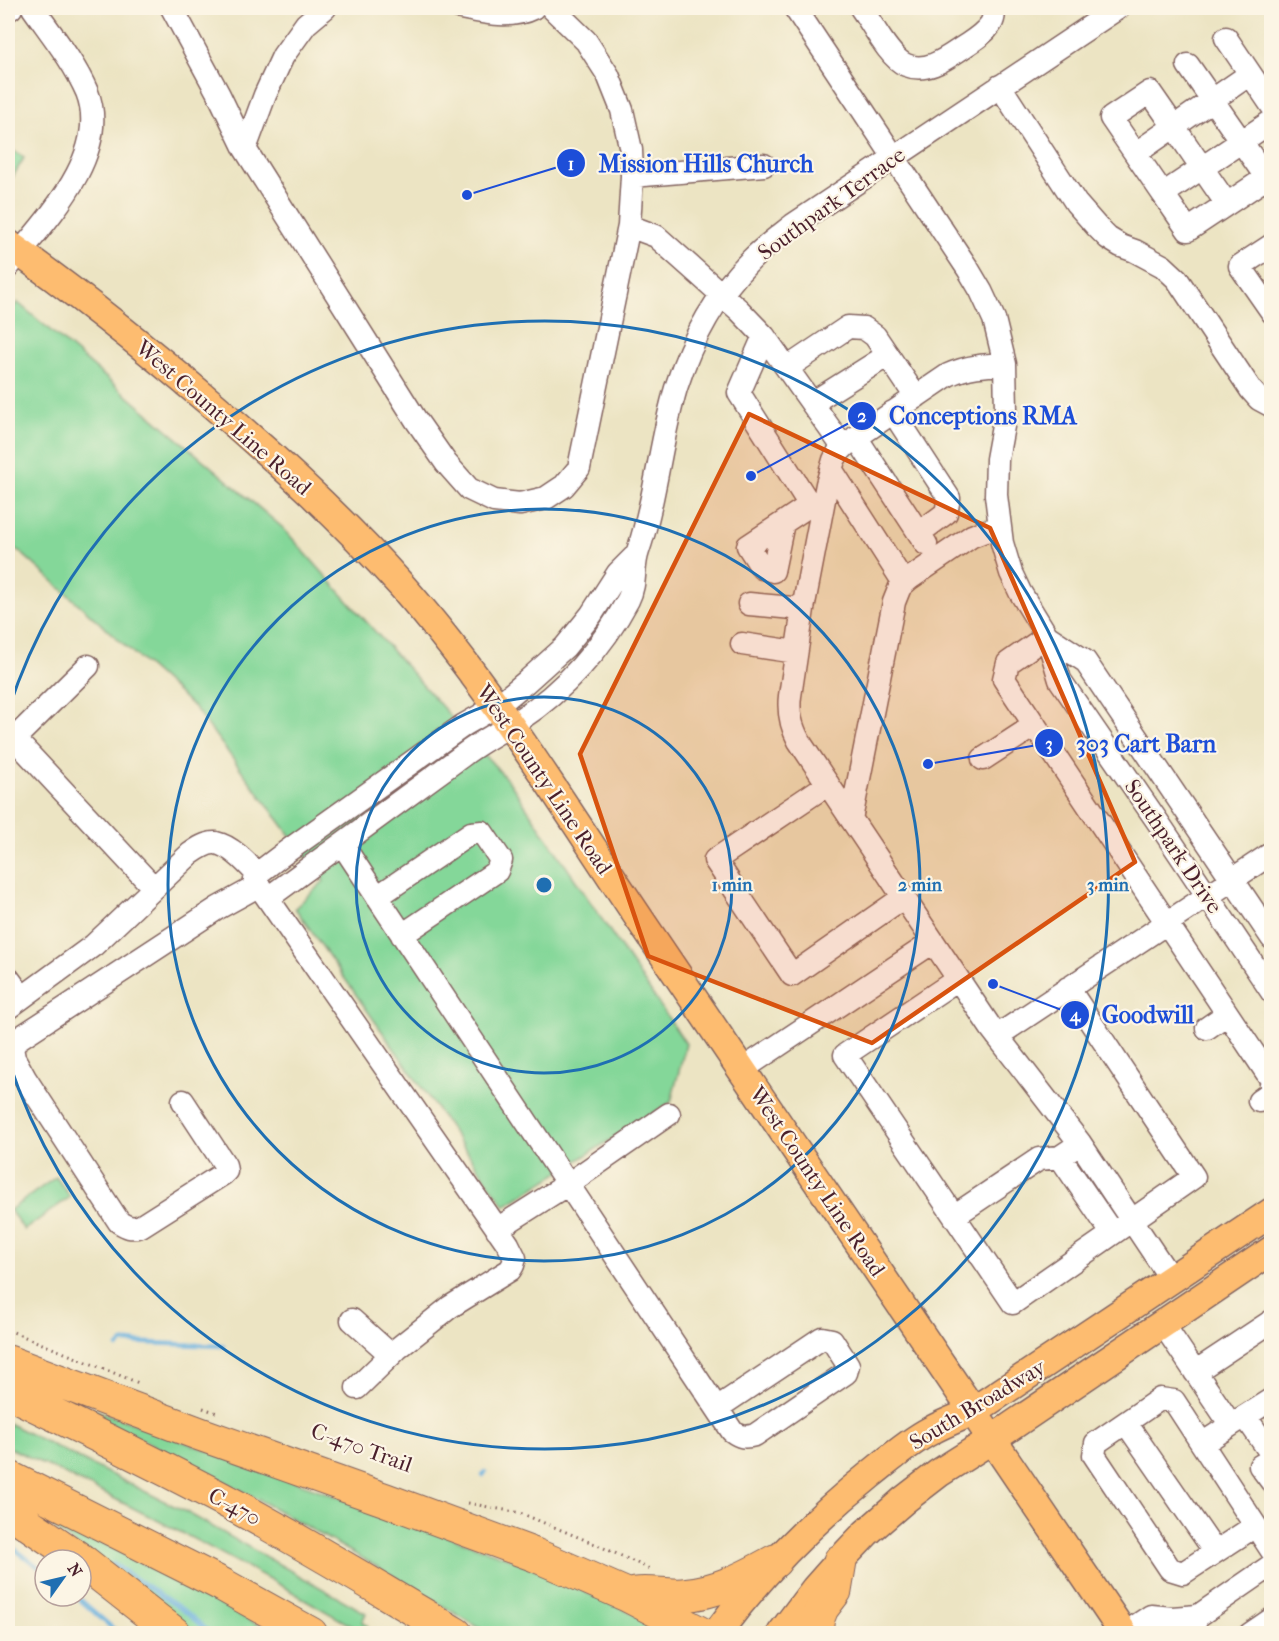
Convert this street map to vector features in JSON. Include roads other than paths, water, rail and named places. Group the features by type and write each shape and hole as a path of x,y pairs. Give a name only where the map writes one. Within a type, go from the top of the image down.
{"highway":[{"path":"8,1362 543,1558 627,1595 702,1634"},
{"name":"C-470","path":"8,1392 95,1433 237,1507 372,1583 456,1634"},
{"path":"8,1477 223,1585 311,1634"},
{"path":"8,1510 63,1548"},
{"path":"627,1595 646,1593 677,1595 703,1592 734,1582 775,1561"},
{"path":"814,1634 820,1613 835,1591 840,1561"},
{"path":"93,1569 175,1634"}],"main road":[{"name":"West County Line Road","path":"11,255 141,344 264,449 325,504 403,587 466,665 504,715 607,871 1124,1634"},
{"name":"South Broadway","path":"716,1634 775,1561 808,1529 897,1453 929,1431 972,1412 1272,1212"},
{"name":"South Broadway","path":"781,1634 810,1595 840,1561 866,1533 904,1500 939,1473 1272,1250"}],"street":[{"path":"11,255 53,211 71,184 83,159 92,126 92,110 78,73 33,8"},
{"path":"172,8 245,149 446,463 469,489 494,501 520,504 546,498 564,486 579,468 629,226 631,150 622,110 608,75 586,41 552,8"},
{"path":"245,149 265,95 283,56 306,24 325,8"},
{"path":"461,8 489,14 522,13 533,8"},
{"name":"Southpark Drive","path":"795,8 981,291 994,319 1005,364 1006,410 996,478 999,529 1011,573 1047,636 1060,680 1272,992"},
{"path":"861,8 895,57 908,66 916,67 926,67 941,61 981,35 992,21 994,8"},
{"name":"Southpark Terrace","path":"504,715 543,702 571,676 596,649 628,598 634,584 636,555 650,513 676,389 702,327 737,275 793,225 1118,8"},
{"path":"1226,38 1272,106"},
{"path":"1188,65 1241,141 1269,176 1227,204 1188,230 1111,118 1150,92 1227,204"},
{"path":"1136,153 1250,74"},
{"path":"1000,86 1086,216 1108,238 1171,272 1187,292 1251,390 1259,399 1272,406"},
{"path":"1163,194 1272,121"},
{"path":"632,176 764,165"},
{"path":"629,226 656,236 739,310 764,336 812,403 850,442 937,560"},
{"path":"1272,245 1240,266 1272,312"},
{"path":"787,368 848,327 864,328 875,336 916,397"},
{"path":"764,336 739,393 816,507"},
{"path":"812,403 888,354"},
{"path":"1005,364 974,366 948,375 850,442 838,453 816,507 788,710 799,741 933,942 997,1036 1080,1143 1171,1279"},
{"path":"893,412 949,498 946,513 919,533"},
{"path":"831,469 904,583"},
{"path":"783,522 816,507"},
{"path":"851,819 898,590 904,583 972,536 999,529"},
{"path":"749,604 803,609"},
{"path":"1047,636 1008,663 1004,679 1271,1079 1271,1092 1259,1101"},
{"name":"Southpark Drive","path":"1047,636 1085,661 1272,938"},
{"path":"742,644 796,652"},
{"path":"88,666 11,736 154,888"},
{"path":"183,1101 226,1171 141,1226 127,1227 119,1222 31,1088 14,1058 12,1048 18,1039 219,908 342,844 465,753 504,715"},
{"path":"261,886 454,731 504,715"},
{"path":"983,759 1035,725"},
{"path":"828,784 715,860 792,975 904,897"},
{"path":"377,897 471,833 482,832 501,860 497,871 402,935"},
{"path":"8,978 15,1003 94,945 190,854 203,846 215,843 240,856 515,1258 510,1270 450,1307 391,1355 357,1388"},
{"path":"342,844 732,1431 739,1436 755,1435 846,1373 848,1365 832,1340 822,1338 717,1408"},
{"path":"997,1036 1272,853"},
{"path":"743,1069 933,942"},
{"path":"958,979 846,1055 1012,1303 1194,1177 1068,988"},
{"path":"1207,1028 1227,1014"},
{"path":"497,1229 568,1184 669,1114"},
{"path":"954,1216 1039,1159 1060,1157 1080,1143"},
{"path":"1060,1157 1113,1233"},
{"path":"352,1320 391,1355"},
{"path":"1195,1372 1272,1321"},
{"path":"1162,1324 1195,1372 1272,1457 1260,1466 1272,1482"},
{"path":"1202,1444 1272,1399"},
{"path":"1255,1526 1183,1573 1170,1569 1094,1455 1096,1443 1160,1400 1174,1401 1272,1551"},
{"path":"1126,1422 1215,1552"},
{"path":"1124,1634 1151,1616 1172,1618 1193,1625 1272,1565"}],"waterway":[{"path":"118,1347 123,1342 223,1346"},
{"path":"8,1544 33,1563"},
{"path":"113,1564 186,1612 211,1634"},
{"path":"90,1608 119,1634"}],"place":[{"name":"Mission Hills Church","path":"467,195"},
{"name":"Conceptions RMA","path":"751,476"},
{"name":"303 Cart Barn","path":"928,764"},
{"name":"Goodwill","path":"993,984"}]}
